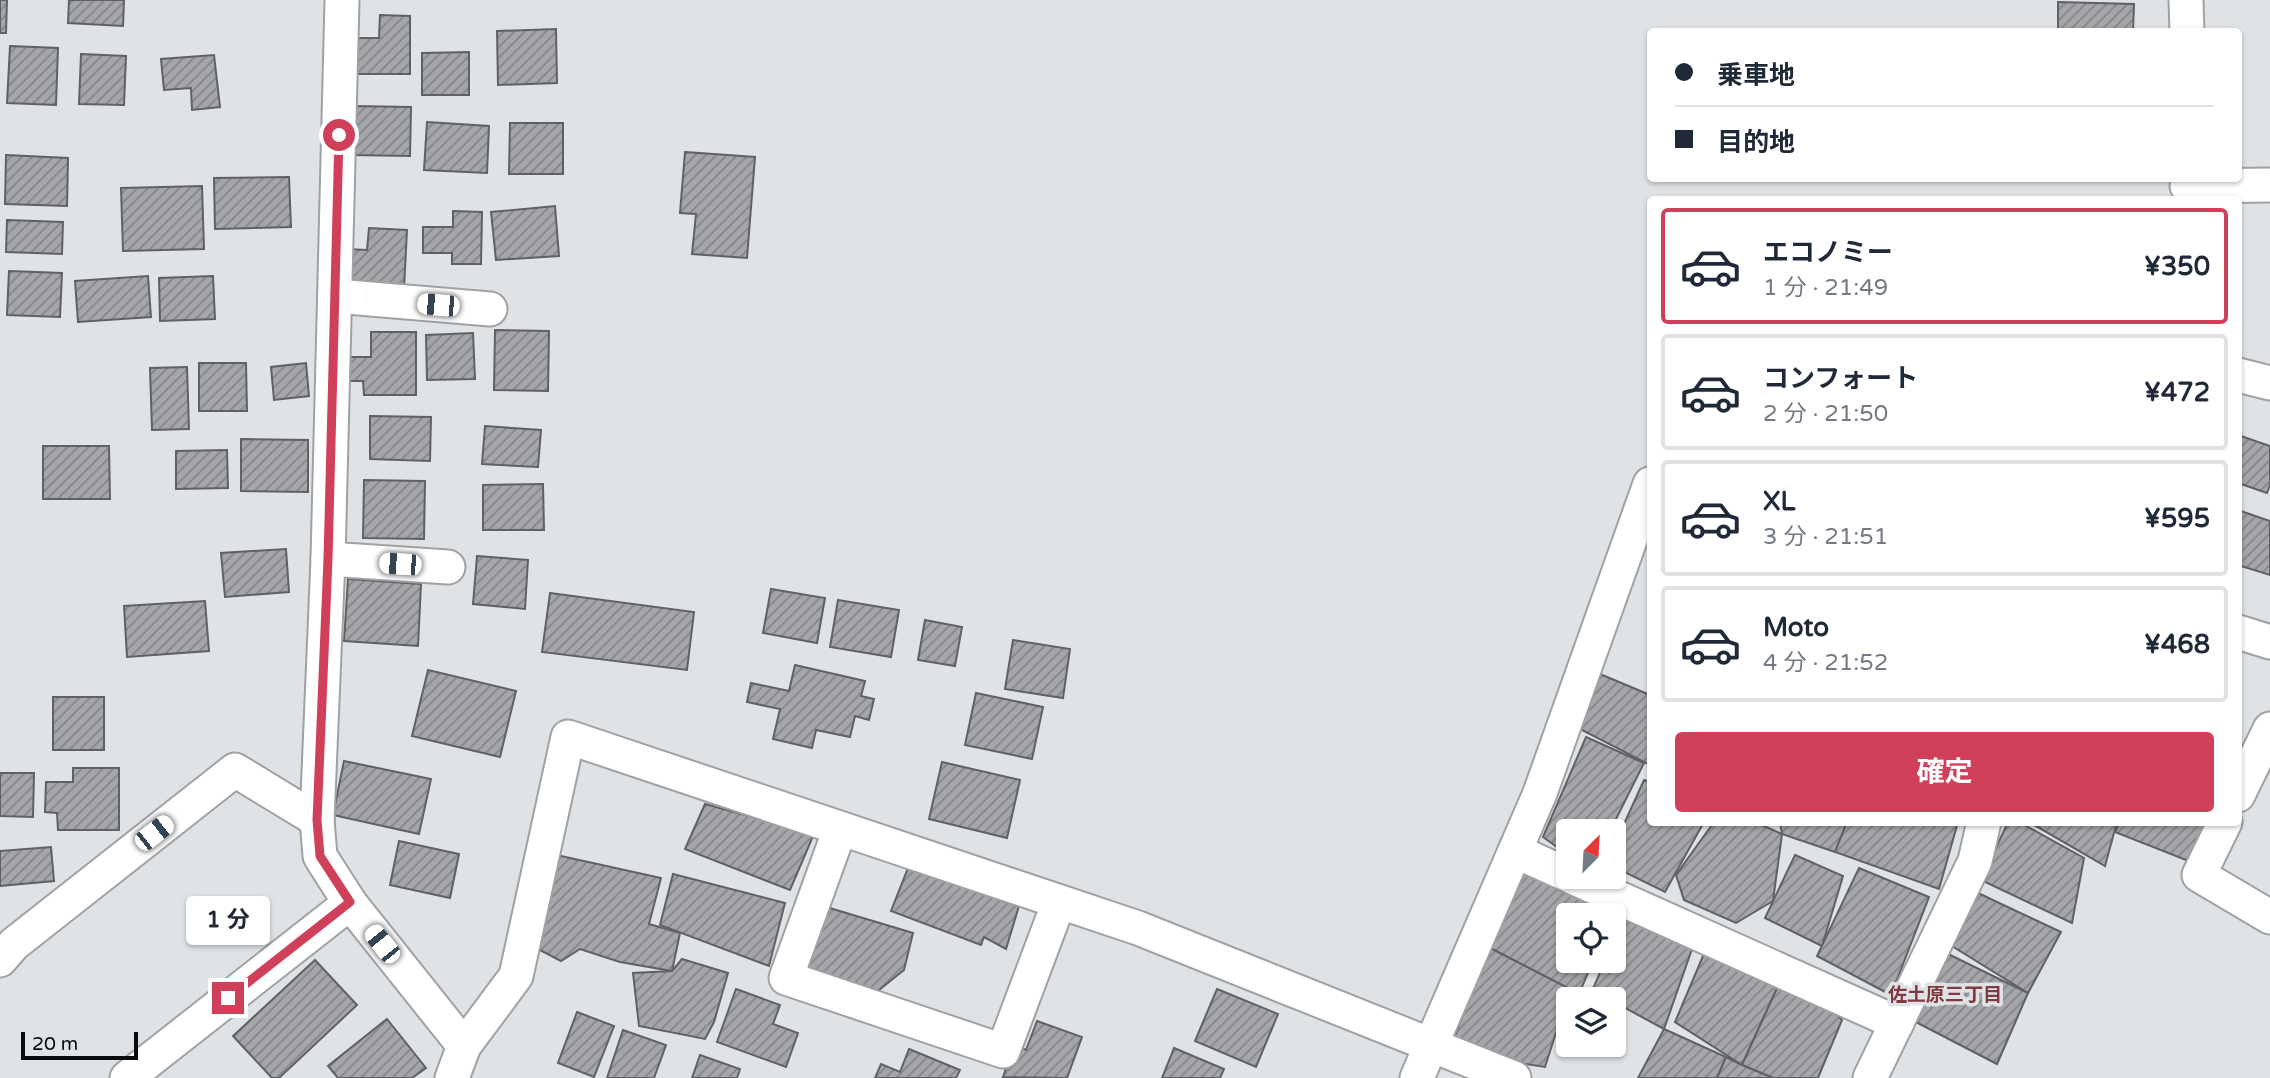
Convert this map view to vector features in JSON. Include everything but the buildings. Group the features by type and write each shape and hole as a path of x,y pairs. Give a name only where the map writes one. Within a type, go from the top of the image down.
{"street":[{"path":"342,0 328,559 317,820 320,856 350,902 464,1046"},
{"path":"2186,0 2186,28"},
{"path":"2187,188 2270,186"},
{"path":"335,296 490,309"},
{"path":"2242,376 2270,383"},
{"path":"1416,1078 1540,793 1647,492"},
{"path":"328,559 447,567"},
{"path":"2242,633 2270,642"},
{"path":"2242,787 2270,729"},
{"path":"452,1078 464,1046 516,976 568,737 1138,928 1514,1078"},
{"path":"0,960 14,944 235,771 317,820"},
{"path":"1870,1078 1975,861 1983,826"},
{"path":"2223,826 2199,876 2270,916"},
{"path":"840,829 786,978 990,1047 1003,1051 1059,902"},
{"path":"1515,851 1556,870"},
{"path":"1599,889 1897,1023"},
{"path":"127,1078 350,902"}],"district":[{"name":"佐土原三丁目","path":"1945,995"}],"route":[{"path":"228,998 350,902 320,856 317,820 328,559 339,135"}]}
